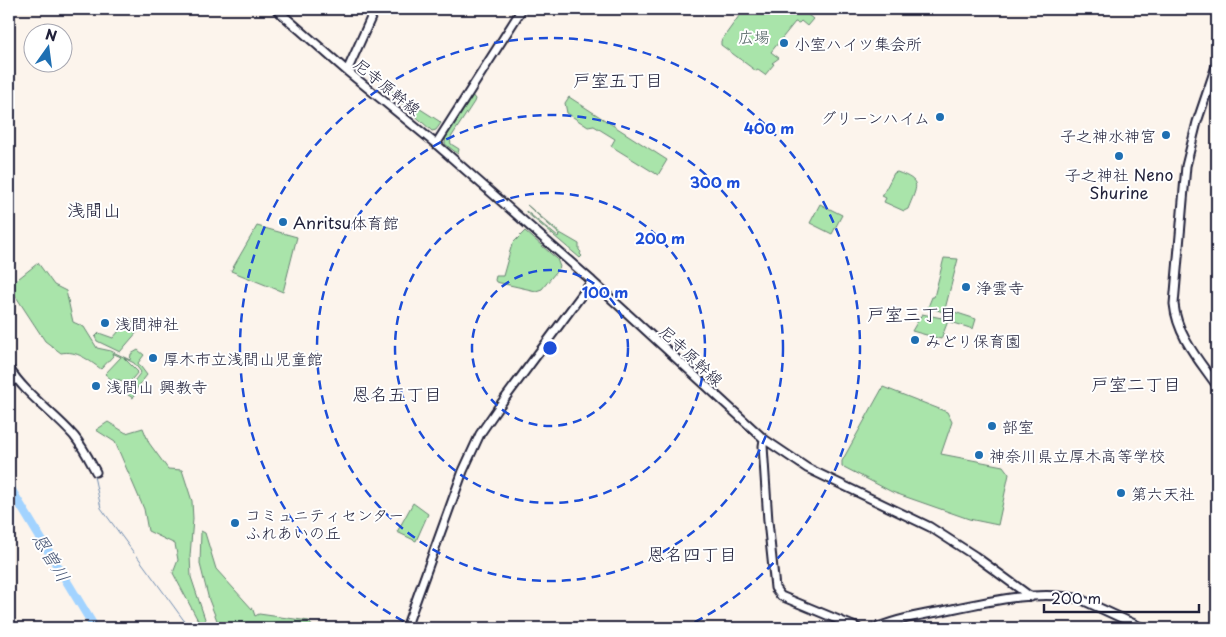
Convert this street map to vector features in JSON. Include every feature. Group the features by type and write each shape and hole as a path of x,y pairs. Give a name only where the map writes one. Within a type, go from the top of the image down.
{"street":[{"name":"尼寺原幹線","path":"276,9 347,71 436,144 592,281 764,439 807,468 930,527 975,556 1031,597"},
{"path":"347,71 376,9"},
{"path":"436,144 522,9"},
{"path":"1217,63 1186,166 1174,299 1176,320 1185,340 1217,386"},
{"path":"406,628 463,471 480,434 592,281"},
{"path":"9,368 26,391 72,434 82,446 96,472"},
{"path":"764,439 768,521 775,588 781,596 858,628"},
{"path":"876,628 896,621 930,614 1031,597 1070,596 1144,628"}],"green space":[{"name":"広場","path":"744,9 801,9 813,19 807,26 801,21 799,23 795,22 771,52 779,58 772,63 774,64 765,75 758,70 756,71 721,45 721,41"},
{"path":"389,89 439,121 441,123 436,130 432,131 399,101"},
{"path":"472,95 475,99 474,102 450,139 451,144 459,149 458,154 445,144 446,133"},
{"path":"569,97 667,160 658,175 611,146 615,139 594,126 588,127 567,113 565,103"},
{"path":"897,172 911,178 916,185 908,209 904,211 884,202 886,198 882,196 894,173"},
{"path":"820,204 842,215 832,234 810,223"},
{"path":"527,205 560,233 579,244 582,256 580,258 526,212 558,237 559,234"},
{"path":"257,226 297,237 283,292 231,271"},
{"path":"525,231 557,259 560,267 542,289 536,291 496,282 495,280 496,276 503,276 512,244"},
{"path":"944,258 958,259 945,309 976,319 973,329 948,321 941,339 912,331 922,314 942,318 943,312 928,307 932,297 934,297"},
{"path":"38,263 54,285 66,291 73,322 84,327 97,348 111,351 130,360 131,354 138,350 144,355 138,363 147,375 137,388 133,398 128,395 132,384 141,372 134,363 124,358 138,372 127,385 120,380 112,380 105,374 121,357 112,353 113,356 101,369 77,354 61,353 45,341 9,286"},
{"path":"130,318 138,331 120,352 97,341 95,337 99,333 113,338"},
{"path":"883,387 947,412 952,422 941,454 1003,466 1009,474 998,525 969,519 892,492 842,466 842,461"},
{"path":"108,422 126,433 143,428 149,443 168,469 182,470 192,501 191,577 208,628 202,628 173,573 178,560 175,544 148,531 144,509 115,442 96,430"},
{"path":"413,503 428,514 416,541 397,532"},
{"path":"201,531 205,533 216,569 253,610 255,616 259,614 309,621 313,628 220,628 209,600 200,564"}],"waterway":[{"path":"9,375 34,402"},
{"path":"94,476 101,508 134,553"},
{"name":"恩曽川","path":"9,486 95,628"},
{"path":"137,556 188,626"}],"place":[{"name":"小室ハイツ集会所","path":"784,43"},
{"name":"グリーンハイム","path":"940,117"},
{"name":"子之神水神宮","path":"1166,135"},
{"name":"子之神社 Neno Shurine","path":"1119,156"},
{"name":"Anritsu体育館","path":"283,222"},
{"name":"浄雲寺","path":"966,287"},
{"name":"浅間神社","path":"105,323"},
{"name":"みどり保育園","path":"915,340"},
{"name":"厚木市立浅間山児童館","path":"153,358"},
{"name":"浅間山 興教寺","path":"96,386"},
{"name":"部室","path":"992,426"},
{"name":"神奈川県立厚木高等学校","path":"979,455"},
{"name":"第六天社","path":"1121,493"},
{"name":"コミュニティセンター ふれあいの丘","path":"235,523"}],"district":[{"name":"戸室五丁目","path":"618,79"},
{"name":"浅間山","path":"94,209"},
{"name":"戸室三丁目","path":"912,313"},
{"name":"戸室二丁目","path":"1136,383"},
{"name":"恩名五丁目","path":"397,393"},
{"name":"恩名四丁目","path":"692,553"}]}
